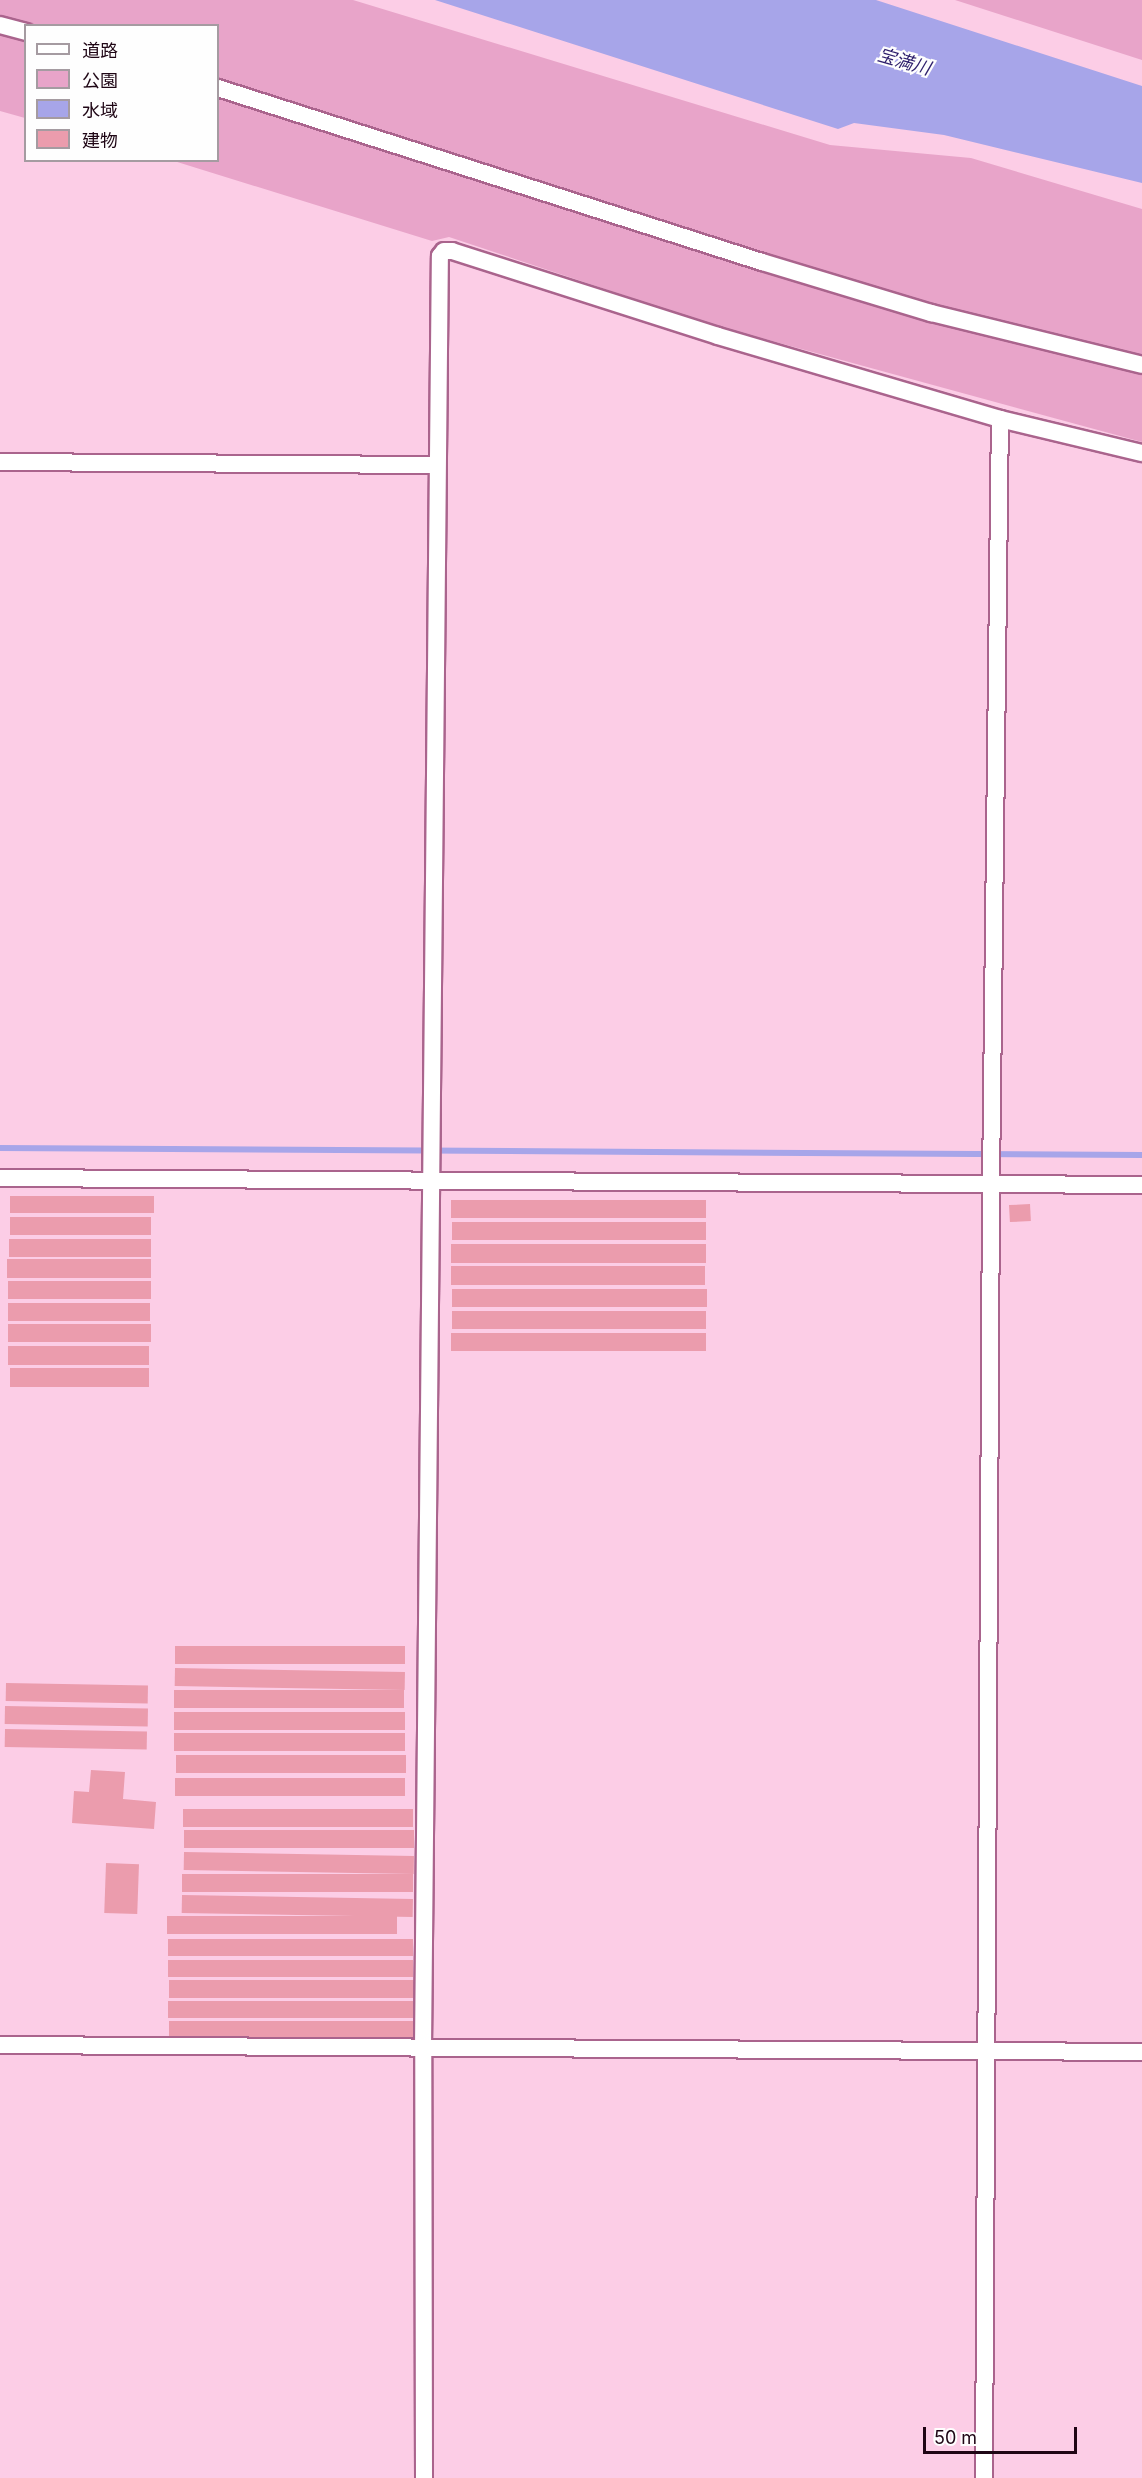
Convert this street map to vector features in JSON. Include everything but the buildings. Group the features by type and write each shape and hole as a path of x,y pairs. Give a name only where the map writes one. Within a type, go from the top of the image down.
{"street":[{"path":"0,25 24,31"},
{"path":"219,88 762,262 932,313 1142,365"},
{"path":"424,2478 423,2048 440,256 444,251 1000,419 1142,453"},
{"path":"984,2478 991,1176 1000,419"},
{"path":"0,462 437,465"},
{"path":"0,1178 432,1174 991,1176 1142,1185"},
{"path":"0,2045 1142,2052"}],"green space":[{"path":"0,0 353,0 830,145 971,158 1142,209 1142,442 713,325 449,237 432,241 177,162 219,162 219,24 24,24 24,118 0,111"},
{"path":"955,0 1142,0 1142,60"}],"water":[{"name":"宝満川","path":"435,0 876,0 1142,86 1142,183 944,135 854,123 838,129"}],"waterway":[{"path":"0,1148 1142,1155"}]}
